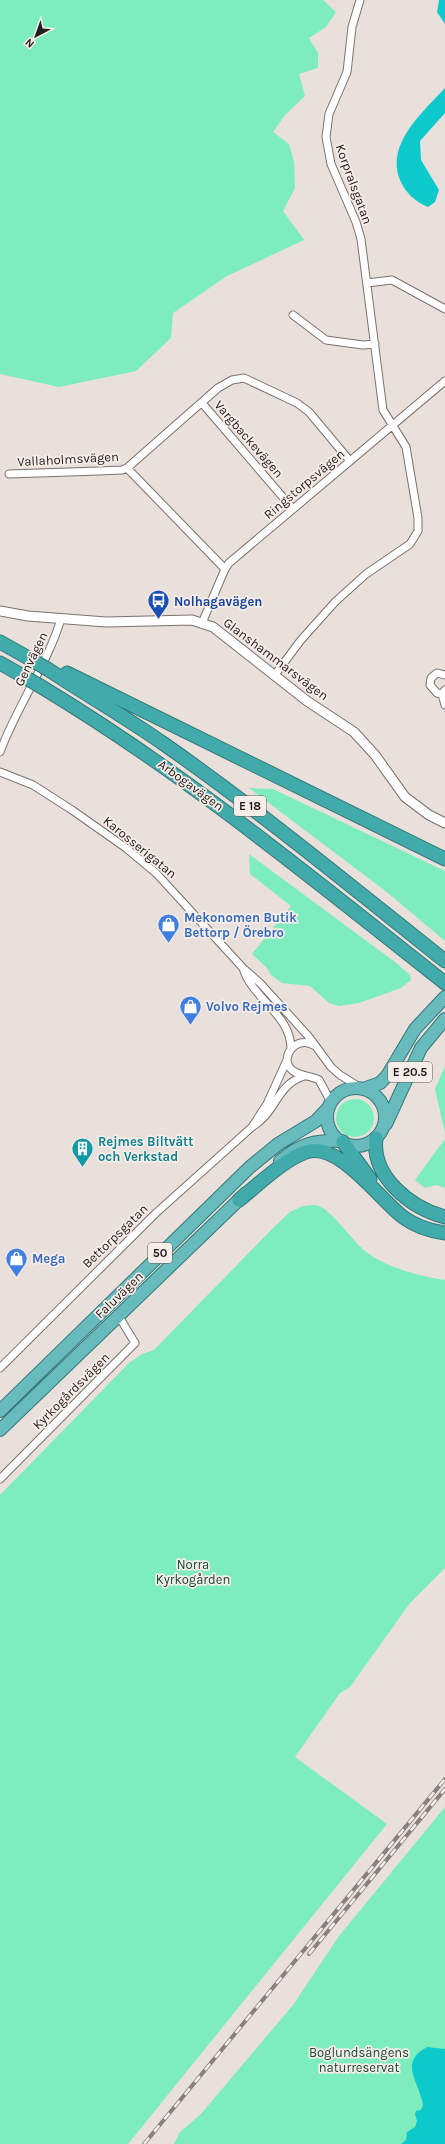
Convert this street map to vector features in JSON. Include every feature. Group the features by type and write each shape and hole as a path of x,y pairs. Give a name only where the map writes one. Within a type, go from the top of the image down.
{"highway":[{"name":"Arbogavägen","path":"0,642 49,670 156,739 217,782 443,959"},
{"name":"Arbogavägen","path":"0,663 114,732 207,796 316,879 445,983"},
{"name":"E 18","path":"49,670 60,669 121,701 445,859"},
{"name":"E 18","path":"407,953 445,993"},
{"name":"E 20.5","path":"330,1104 343,1091 362,1088 380,1082 387,1076 415,1029 445,997"},
{"name":"E 20.5","path":"379,1134 418,1053 426,1040 445,1019"},
{"path":"362,1088 375,1095 384,1107 385,1120 379,1134 375,1151 378,1161 393,1184 417,1206 428,1212 445,1217"},
{"name":"50","path":"330,1104 328,1117 330,1127 356,1158 382,1197"},
{"name":"Faluvägen","path":"0,1411 250,1166 278,1144 316,1120 330,1104"},
{"path":"342,1141 352,1145 363,1145 379,1134"},
{"name":"Faluvägen","path":"2,1428 118,1315 294,1150 316,1141 342,1141"},
{"name":"50","path":"239,1200 285,1164 305,1152 314,1150 324,1151 339,1159 397,1212 411,1222 430,1230 445,1233"}],"street":[{"name":"Korpralsgatan","path":"360,0 352,27 347,72 329,114 326,138 331,164 356,222 361,239 383,410 392,425"},
{"path":"367,283 392,280 445,309"},
{"path":"293,315 326,340 363,345 375,344"},
{"path":"225,569 127,468 218,388 232,380 239,378 250,381 290,399 309,412 350,461"},
{"name":"Ringstorpsvägen","path":"202,623 225,569 445,381"},
{"name":"Vargbackevägen","path":"202,403 294,509"},
{"path":"274,676 301,640 335,602 366,574 410,544 415,538 418,531 418,518 408,456 406,447 392,425"},
{"name":"Vallaholmsvägen","path":"9,474 99,472 122,470 127,468"},
{"name":"Glanshammarsvägen","path":"0,611 28,616 106,622 192,620 213,628 274,676 354,732 375,755 405,797 429,815 445,823"},
{"name":"Genvägen","path":"0,752 12,723 54,641 61,619"},
{"path":"445,675 437,674 431,678 430,685 437,693 444,692 445,705"},
{"name":"Karosserigatan","path":"0,772 33,785 126,848 176,893 243,968 260,982 335,1072 362,1088"},
{"name":"Karosserigatan","path":"243,968 245,975 254,988 288,1030 292,1049"},
{"path":"315,1047 304,1042 298,1043 292,1049 287,1060 292,1070 304,1076 319,1080 330,1104"},
{"name":"Bettorpsgatan","path":"252,1127 267,1104 287,1060"},
{"name":"Bettorpsgatan","path":"0,1368 156,1213 265,1117 288,1083 304,1076"},
{"name":"Kyrkogårdsvägen","path":"0,1479 135,1343 118,1315"}],"green space":[{"path":"0,0 323,0 336,12 326,27 309,38 318,53 318,68 299,74 305,96 285,115 273,132 289,144 294,162 295,188 283,211 304,240 227,276 173,313 171,338 136,371 59,387 0,374"},
{"path":"249,788 273,789 445,871 445,941 388,893"},
{"path":"249,854 395,962 410,975 411,980 401,988 359,1003 339,1006 329,1003 310,986 282,983 271,975 267,968 252,954 291,906 250,874"},
{"path":"445,1066 445,1133 435,1089"},
{"path":"351,1099 359,1099 369,1104 373,1111 373,1125 369,1132 359,1137 351,1137 341,1132 339,1129 336,1122 336,1114 341,1104 344,1102"},
{"path":"445,1139 445,1188 436,1185 425,1188 415,1180"},
{"name":"Norra Kyrkogården","path":"315,1205 324,1208 365,1251 383,1262 414,1274 445,1280 445,1568 410,1603 350,1687 340,1693 295,1757 387,1824 128,2144 0,2144 0,1495 129,1363 142,1354 154,1350 273,1228 290,1212 303,1206"},
{"name":"Boglundsängens naturreservat","path":"445,1807 445,2144 174,2144 180,2132 201,2114 293,2005 339,1936"}],"water":[{"path":"439,0 445,0 445,24 437,12"},
{"path":"445,88 445,113 420,141 421,160 439,190 435,202 428,207 411,196 402,185 397,167 398,154 402,141 409,129"},
{"path":"427,2047 445,2049 445,2144 401,2144 406,2140 407,2132 415,2127 417,2121 415,2114 416,2111 421,2110 423,2105 412,2066 418,2053"}],"railway":[{"path":"144,2144 445,1779"},
{"path":"309,1954 445,1789"}],"place":[{"name":"Nolhagavägen","path":"158,620"},
{"name":"Mekonomen Butik Bettorp / Örebro","path":"169,944"},
{"name":"Volvo Rejmes","path":"190,1026"},
{"name":"Rejmes Biltvätt och Verkstad","path":"82,1168"},
{"name":"Mega","path":"17,1278"}]}
